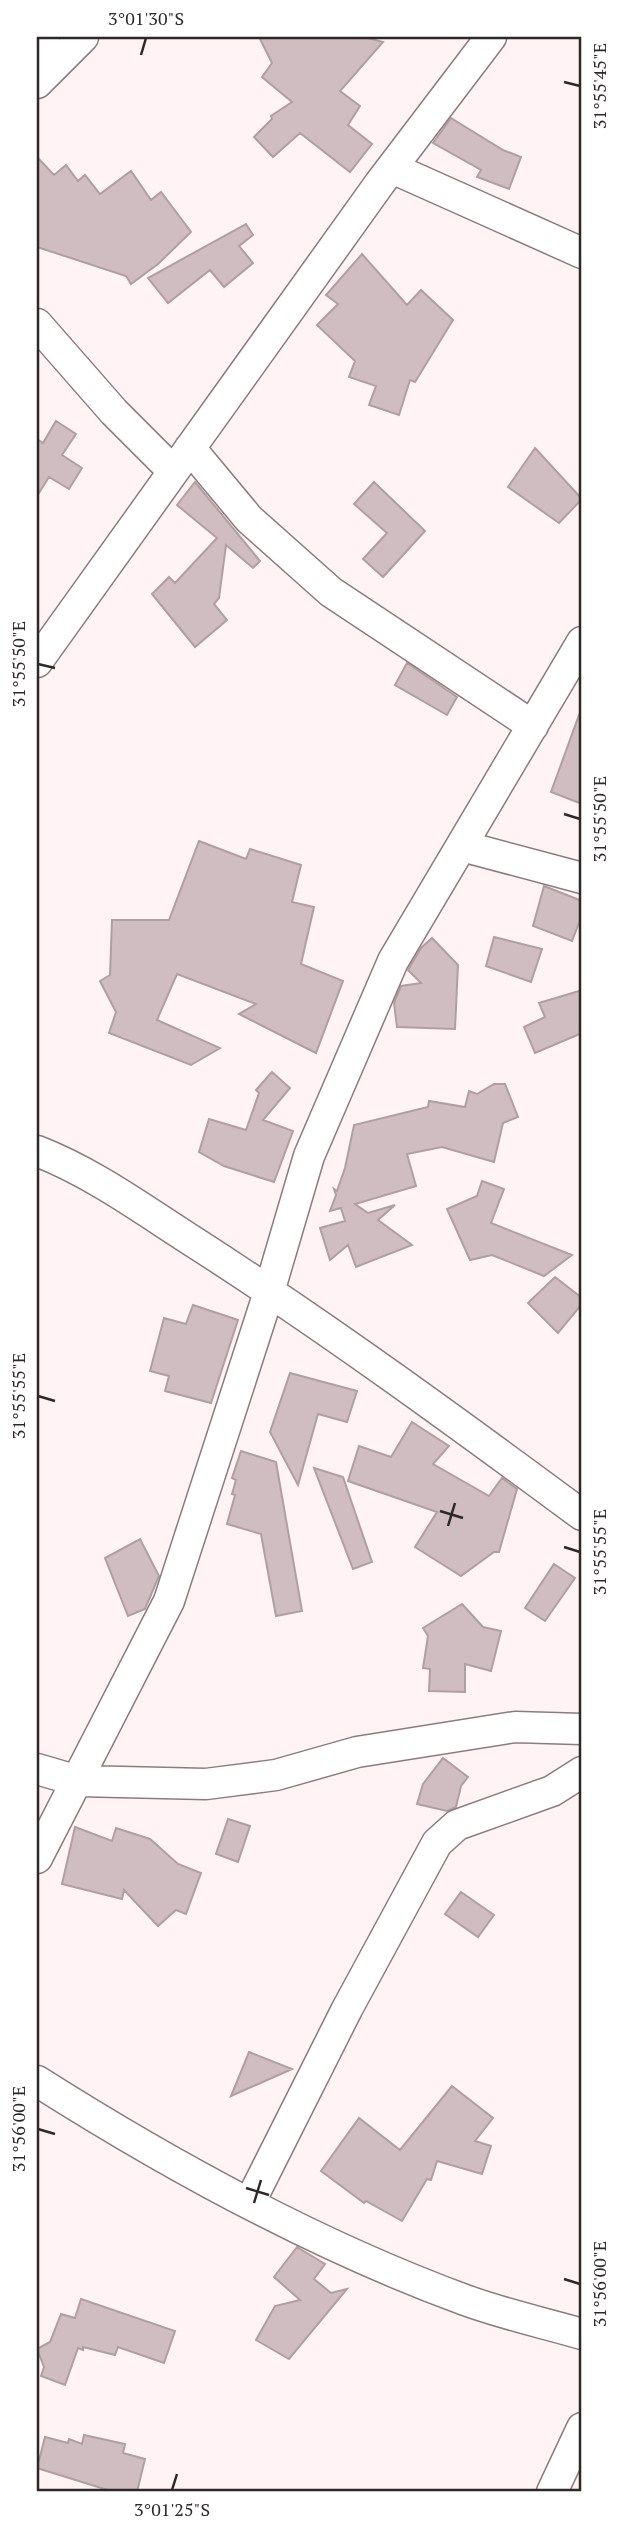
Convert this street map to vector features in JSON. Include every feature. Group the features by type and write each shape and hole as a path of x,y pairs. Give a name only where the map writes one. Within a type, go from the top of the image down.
{"street":[{"path":"37,37 58,61"},
{"path":"37,83 83,37"},
{"path":"37,662 392,168 491,37"},
{"path":"392,168 582,253"},
{"path":"37,324 114,412 181,460 331,592 533,726"},
{"path":"37,1858 169,1601 269,1292 309,1156 393,961 582,642"},
{"path":"462,846 582,878"},
{"path":"37,1151 67,1163 269,1292 423,1398 582,1516"},
{"path":"37,1769 78,1781 206,1784 276,1775 357,1752 515,1727 582,1729"},
{"path":"250,2202 346,2009 437,1843 457,1825 552,1791 582,1772"},
{"path":"37,2081 205,2180 332,2243 466,2301 581,2331"},
{"path":"552,2492 582,2428"}],"building":[{"path":"259,37 364,37 383,42 340,91 360,106 348,125 372,144 350,172 300,133 273,157 254,137 272,119 271,116 292,102 262,77 272,63"},
{"path":"451,118 503,150 521,157 509,189 477,177 481,170 433,143"},
{"path":"37,157 54,175 66,165 78,181 85,175 100,194 131,171 151,200 161,192 191,232 158,264 131,284 126,276 37,247"},
{"path":"246,224 253,235 239,246 253,263 224,287 210,270 168,303 148,278"},
{"path":"362,254 407,305 421,290 453,320 415,382 410,380 399,415 369,405 376,386 349,377 355,361 317,325 338,304 326,295"},
{"path":"56,421 76,434 62,455 82,468 69,489 49,477 37,496 37,439 43,443"},
{"path":"535,448 582,499 559,523 508,487"},
{"path":"195,482 260,561 253,568 226,545 219,598 214,604 227,620 195,647 152,594 169,577 175,583 217,538 177,505"},
{"path":"374,482 425,531 383,577 363,559 387,533 354,504"},
{"path":"407,663 457,697 447,715 395,685"},
{"path":"579,715 582,715 582,804 551,792"},
{"path":"199,841 246,859 250,849 301,865 292,902 314,907 301,964 343,981 316,1053 239,1014 256,1004 177,974 157,1020 220,1048 191,1065 109,1033 116,1012 100,981 110,975 112,920 169,920"},
{"path":"544,886 582,901 582,915 572,941 533,926"},
{"path":"494,937 542,949 531,982 486,966"},
{"path":"432,938 458,965 455,1029 397,1027 394,1003 401,986 421,983 408,970 421,948"},
{"path":"582,990 582,1033 535,1053 524,1027 545,1017 539,1003"},
{"path":"272,1072 290,1088 263,1120 293,1131 274,1182 224,1166 199,1152 209,1119 246,1130 259,1093 256,1090"},
{"path":"494,1084 505,1084 518,1117 503,1123 494,1162 442,1147 407,1154 416,1186 355,1204 368,1213 395,1205 378,1220 412,1245 356,1267 348,1245 330,1260 320,1228 345,1221 341,1208 330,1211 336,1195 334,1189 337,1191 345,1168 354,1125 428,1107 429,1101 465,1107 469,1091 477,1094"},
{"path":"482,1181 504,1189 491,1223 572,1255 544,1276 492,1255 470,1260 447,1209 477,1196"},
{"path":"555,1277 582,1298 582,1304 558,1333 528,1303"},
{"path":"193,1305 238,1320 211,1403 165,1391 169,1376 150,1371 164,1318 186,1324"},
{"path":"290,1373 357,1391 347,1422 318,1414 298,1485 270,1432"},
{"path":"412,1422 449,1446 433,1464 489,1496 502,1478 517,1489 499,1552 494,1552 461,1576 415,1547 437,1512 348,1481 359,1446 391,1457"},
{"path":"241,1451 276,1462 302,1611 276,1616 261,1534 227,1524 235,1495 232,1494 236,1480 232,1478"},
{"path":"314,1468 343,1477 372,1562 353,1569"},
{"path":"140,1539 159,1576 145,1609 128,1616 105,1558"},
{"path":"554,1564 575,1578 545,1621 525,1608"},
{"path":"462,1604 483,1627 501,1631 491,1671 465,1664 465,1692 429,1691 430,1669 423,1668 428,1636 423,1628"},
{"path":"443,1758 468,1777 461,1786 456,1807 447,1811 417,1804 423,1784"},
{"path":"228,1819 250,1826 238,1862 216,1854"},
{"path":"75,1827 112,1841 116,1828 150,1839 178,1864 201,1873 186,1914 176,1910 158,1926 124,1890 122,1899 62,1884"},
{"path":"461,1892 494,1915 478,1937 445,1914"},
{"path":"249,2052 292,2069 231,2096"},
{"path":"452,2086 493,2118 475,2141 491,2146 482,2174 437,2161 431,2180 427,2179 402,2221 366,2201 364,2203 321,2171 359,2118 400,2150"},
{"path":"297,2247 325,2264 314,2279 331,2293 347,2289 289,2359 256,2340 275,2306 300,2300 274,2277"},
{"path":"81,2299 175,2331 164,2363 118,2347 115,2355 83,2347 83,2350 78,2348 65,2385 41,2376 44,2367 37,2349 50,2342 61,2314 75,2318"},
{"path":"84,2435 125,2444 123,2453 145,2459 137,2492 114,2492 37,2468 45,2437 68,2443 69,2439 82,2444"}]}
